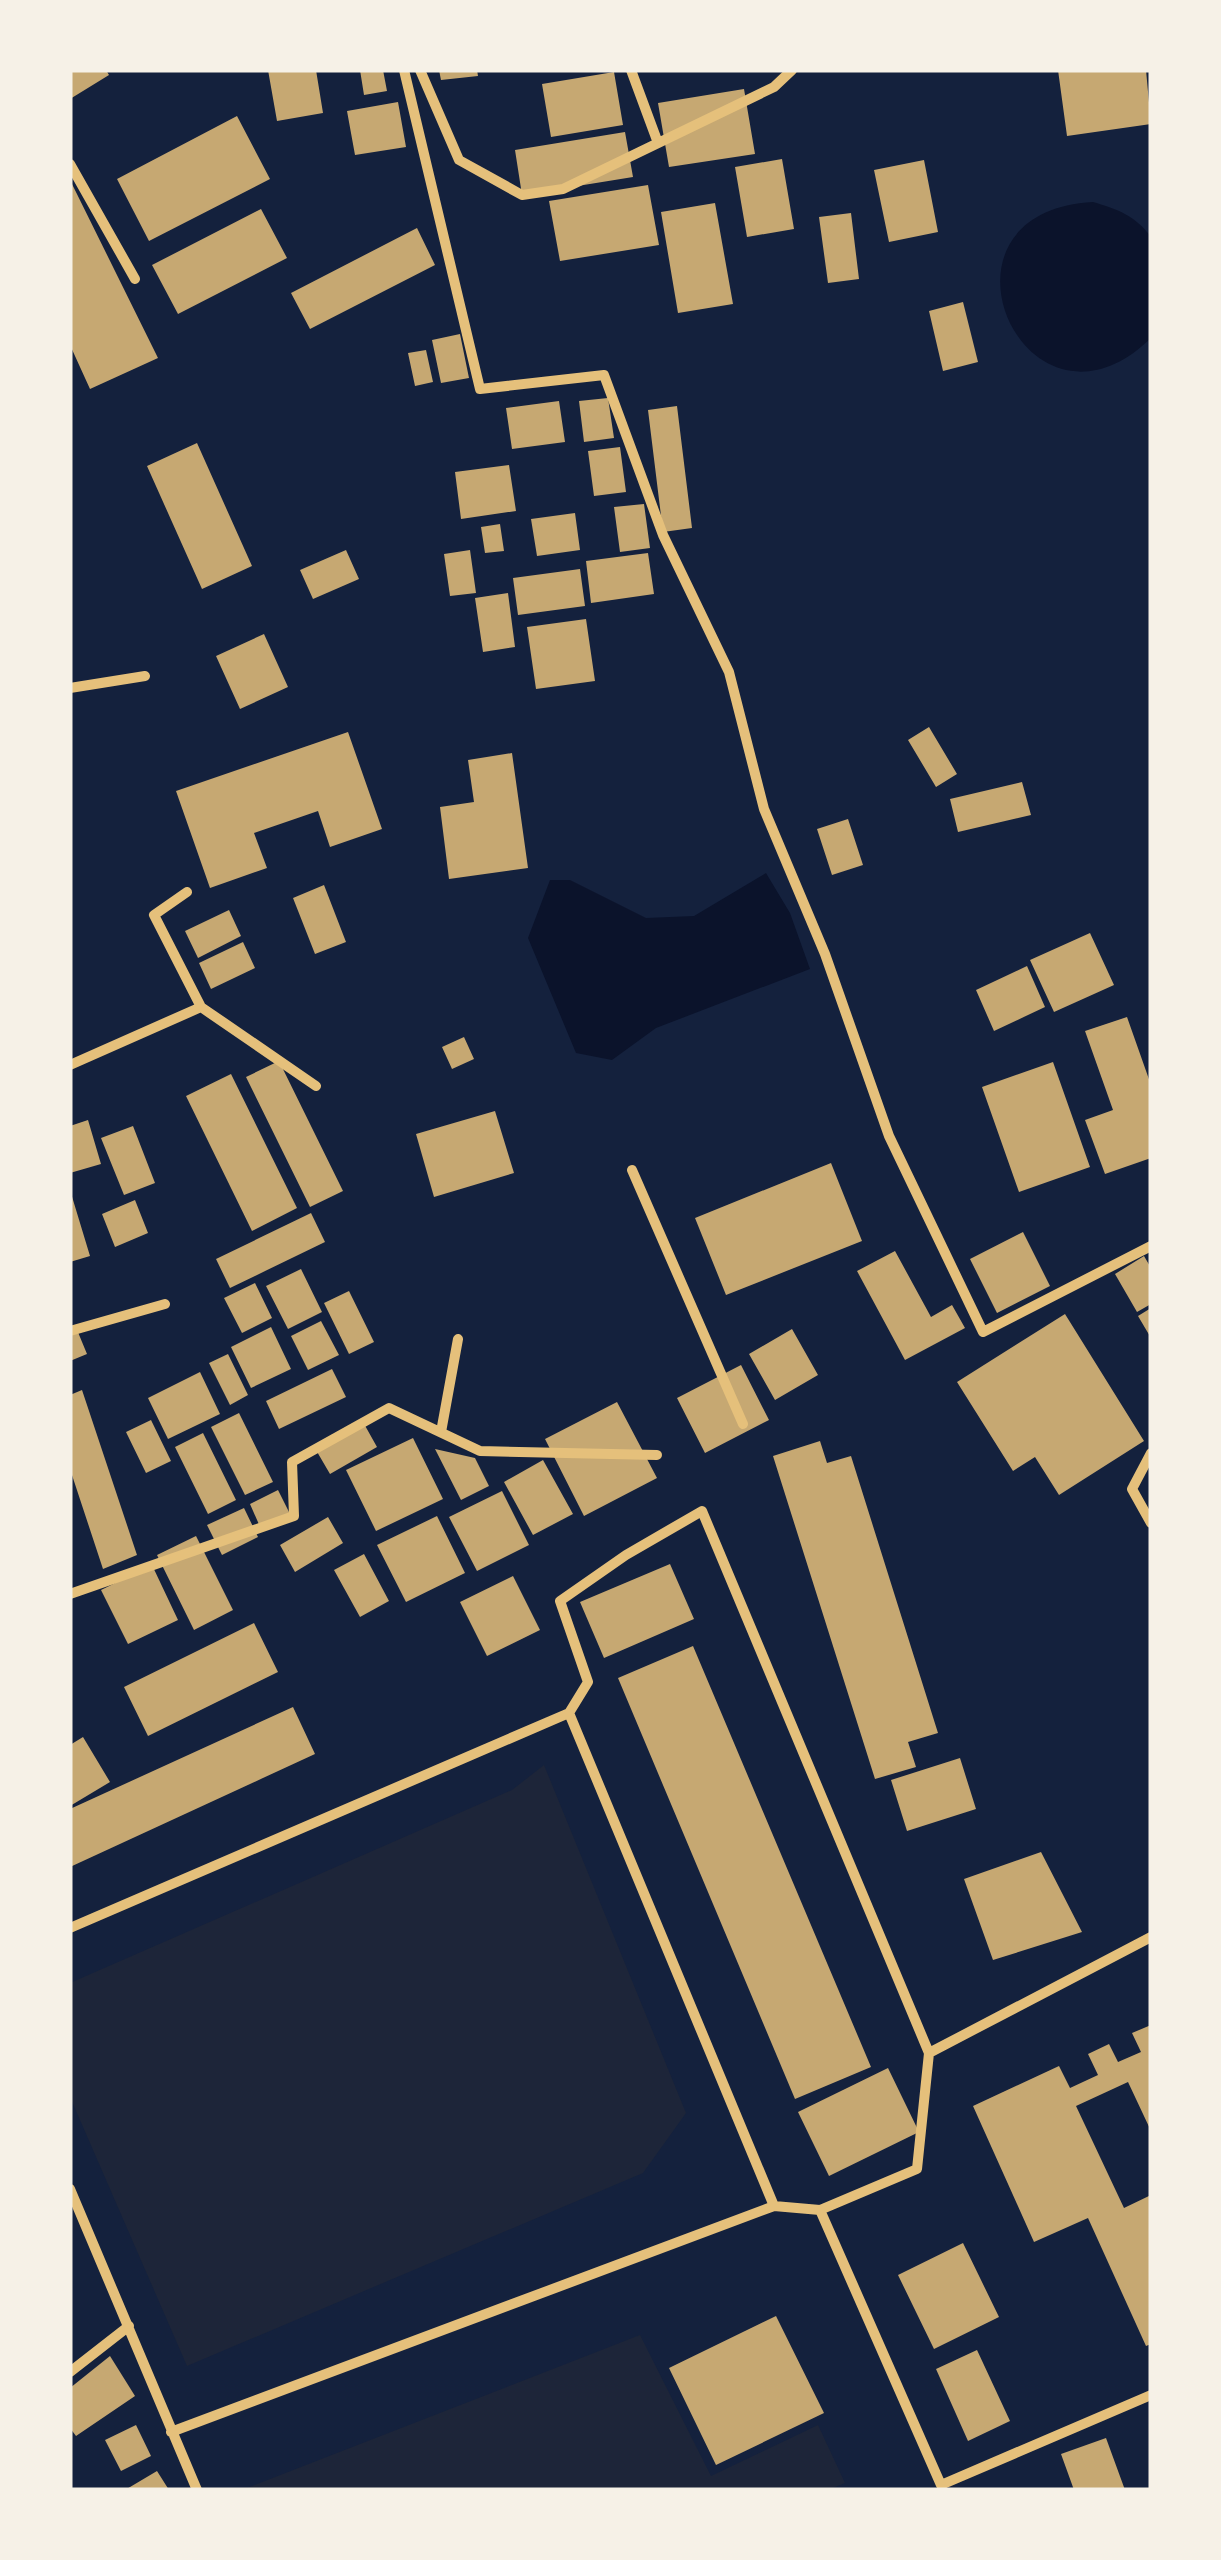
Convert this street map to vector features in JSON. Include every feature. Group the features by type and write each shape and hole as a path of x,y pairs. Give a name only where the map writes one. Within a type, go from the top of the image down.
{"street":[{"path":"404,70 480,389 604,375 663,535 729,672 764,809 825,954 889,1136 983,1332 1151,1246"},
{"path":"420,70 459,160 522,195 563,189 774,87 792,70"},
{"path":"631,70 658,143"},
{"path":"70,164 136,279"},
{"path":"70,688 145,676"},
{"path":"187,892 154,915 201,1008 316,1086"},
{"path":"70,1065 201,1008"},
{"path":"632,1170 743,1424"},
{"path":"70,1331 165,1304"},
{"path":"440,1432 458,1340"},
{"path":"70,1594 294,1516 292,1462 390,1408 480,1451 657,1455"},
{"path":"1151,1453 1132,1490 1151,1524"},
{"path":"70,1928 570,1713 588,1682 560,1601 626,1555 702,1511 928,2053 917,2170 820,2210 774,2206 172,2432"},
{"path":"570,1713 774,2206"},
{"path":"928,2053 1151,1937"},
{"path":"70,2189 197,2490"},
{"path":"820,2210 941,2485"},
{"path":"70,2372 128,2326"},
{"path":"929,2490 1151,2396"}],"shaded area":[{"path":"1093,202 1125,214 1151,237 1151,338 1105,368 1064,370 1031,351 1008,320 1000,282 1009,245 1039,216"},
{"path":"766,873 790,913 810,969 656,1028 612,1060 576,1053 528,938 550,880 570,880 646,918 694,916"},
{"path":"544,1765 686,2113 643,2173 187,2366 70,2097 70,1983 512,1790"},
{"path":"640,2335 711,2476 818,2425 845,2483 828,2490 242,2490"}],"building":[{"path":"70,70 106,70 109,75 70,99"},
{"path":"268,70 316,70 323,113 277,121"},
{"path":"360,70 383,70 387,91 364,95"},
{"path":"439,70 477,70 478,76 441,80"},
{"path":"1058,70 1146,70 1151,124 1067,136"},
{"path":"614,72 623,125 551,137 542,84"},
{"path":"744,89 755,154 669,167 658,103"},
{"path":"398,102 406,147 355,155 347,111"},
{"path":"237,116 270,179 149,241 117,179"},
{"path":"625,132 633,177 522,195 515,150"},
{"path":"782,159 794,229 747,237 735,167"},
{"path":"924,160 938,232 889,242 874,170"},
{"path":"70,180 158,358 90,389 70,345"},
{"path":"648,185 659,245 560,261 549,201"},
{"path":"715,203 733,304 678,313 661,212"},
{"path":"261,209 287,258 178,314 152,265"},
{"path":"851,213 859,279 828,283 819,217"},
{"path":"417,228 435,265 310,329 291,293"},
{"path":"963,302 978,362 943,371 929,311"},
{"path":"460,334 469,378 441,383 432,340"},
{"path":"426,350 433,382 415,386 408,353"},
{"path":"608,398 614,438 584,442 579,401"},
{"path":"559,401 565,442 512,449 506,408"},
{"path":"677,406 692,528 663,532 648,410"},
{"path":"197,443 252,566 202,589 147,466"},
{"path":"620,447 626,492 594,496 588,451"},
{"path":"509,465 516,511 461,519 455,472"},
{"path":"644,504 650,548 620,552 614,507"},
{"path":"575,513 580,550 537,556 531,519"},
{"path":"500,524 504,551 485,553 481,527"},
{"path":"346,550 359,579 313,599 300,570"},
{"path":"470,550 476,593 450,596 444,554"},
{"path":"648,553 654,594 591,603 586,561"},
{"path":"580,569 585,606 518,615 513,578"},
{"path":"508,593 515,647 483,652 475,598"},
{"path":"586,619 595,681 536,689 527,627"},
{"path":"264,634 288,687 240,709 216,656"},
{"path":"929,727 957,774 936,787 908,740"},
{"path":"348,732 382,829 330,847 318,811 254,833 267,868 210,888 176,791"},
{"path":"512,753 528,868 449,879 440,807 474,802 468,760"},
{"path":"1022,782 1031,815 958,832 950,799"},
{"path":"848,819 863,865 832,875 817,829"},
{"path":"324,885 346,942 315,954 293,898"},
{"path":"229,910 241,936 198,958 185,931"},
{"path":"1090,933 1114,985 1054,1012 1030,960"},
{"path":"243,942 255,968 211,989 199,963"},
{"path":"1027,966 1045,1007 994,1031 976,990"},
{"path":"1127,1017 1151,1085 1151,1158 1105,1174 1085,1120 1113,1110 1085,1031"},
{"path":"464,1037 474,1059 452,1069 442,1047"},
{"path":"279,1061 343,1191 310,1207 246,1077"},
{"path":"1053,1062 1090,1167 1019,1192 982,1087"},
{"path":"231,1074 297,1208 252,1231 186,1096"},
{"path":"495,1111 514,1173 434,1197 416,1134"},
{"path":"88,1120 101,1164 70,1173 70,1126"},
{"path":"133,1126 155,1183 124,1195 101,1138"},
{"path":"831,1163 862,1241 726,1295 695,1218"},
{"path":"70,1190 90,1256 70,1262"},
{"path":"135,1200 148,1233 115,1247 102,1214"},
{"path":"311,1213 325,1242 230,1288 216,1259"},
{"path":"1023,1232 1050,1286 997,1313 970,1259"},
{"path":"895,1251 931,1317 952,1305 965,1328 905,1360 857,1271"},
{"path":"1144,1256 1151,1268 1151,1304 1137,1312 1115,1274"},
{"path":"301,1269 322,1312 288,1329 266,1286"},
{"path":"255,1283 272,1318 242,1333 224,1298"},
{"path":"349,1291 374,1342 349,1354 324,1303"},
{"path":"1151,1308 1151,1338 1138,1316"},
{"path":"1065,1314 1144,1441 1059,1495 1035,1457 1013,1471 957,1382"},
{"path":"321,1321 339,1355 308,1370 291,1336"},
{"path":"75,1325 87,1354 70,1361 70,1327"},
{"path":"271,1327 291,1369 251,1388 231,1347"},
{"path":"792,1329 818,1375 775,1400 749,1354"},
{"path":"228,1354 248,1395 230,1405 209,1363"},
{"path":"741,1365 769,1420 705,1453 677,1398"},
{"path":"332,1369 346,1397 279,1429 266,1401"},
{"path":"200,1372 220,1414 168,1439 148,1398"},
{"path":"82,1390 137,1555 103,1569 70,1469 70,1395"},
{"path":"617,1402 657,1478 584,1516 545,1439"},
{"path":"239,1413 273,1482 245,1495 211,1427"},
{"path":"151,1420 171,1461 146,1473 126,1432"},
{"path":"363,1422 377,1447 330,1474 316,1450"},
{"path":"203,1433 236,1500 208,1514 175,1447"},
{"path":"413,1438 443,1499 376,1531 346,1470"},
{"path":"820,1441 827,1463 851,1456 938,1733 908,1742 916,1767 875,1779 773,1456"},
{"path":"435,1449 475,1458 489,1486 461,1500"},
{"path":"543,1460 573,1514 533,1535 504,1482"},
{"path":"278,1490 290,1514 261,1529 250,1504"},
{"path":"502,1491 529,1545 477,1571 449,1517"},
{"path":"244,1508 258,1537 222,1555 207,1525"},
{"path":"437,1516 465,1573 406,1602 377,1545"},
{"path":"328,1517 343,1543 295,1572 280,1545"},
{"path":"196,1536 233,1610 194,1630 157,1555"},
{"path":"364,1554 389,1601 360,1617 334,1570"},
{"path":"670,1564 694,1619 604,1658 580,1602"},
{"path":"152,1565 178,1620 128,1644 101,1590"},
{"path":"513,1576 540,1630 487,1656 460,1602"},
{"path":"254,1623 278,1672 148,1736 124,1687"},
{"path":"693,1646 871,2067 795,2099 618,1678"},
{"path":"293,1707 315,1754 70,1867 70,1809"},
{"path":"83,1737 110,1782 70,1806 70,1745"},
{"path":"960,1758 976,1809 907,1831 891,1780"},
{"path":"1041,1852 1082,1932 993,1960 964,1879"},
{"path":"1151,2025 1151,2131 1128,2082 1076,2106 1124,2208 1151,2195 1151,2344 1146,2346 1088,2218 1034,2242 973,2106 1059,2066 1070,2088 1098,2075 1088,2054 1109,2044 1118,2062 1141,2052 1132,2033"},
{"path":"888,2068 919,2132 829,2176 798,2112"},
{"path":"963,2243 999,2317 934,2349 898,2275"},
{"path":"776,2316 824,2413 716,2465 669,2368"},
{"path":"977,2350 1010,2421 968,2441 936,2369"},
{"path":"110,2356 135,2396 76,2436 70,2428 70,2388"},
{"path":"136,2425 151,2456 121,2471 105,2440"},
{"path":"1106,2438 1125,2490 1074,2490 1061,2454"},
{"path":"157,2471 169,2490 125,2490"}]}
